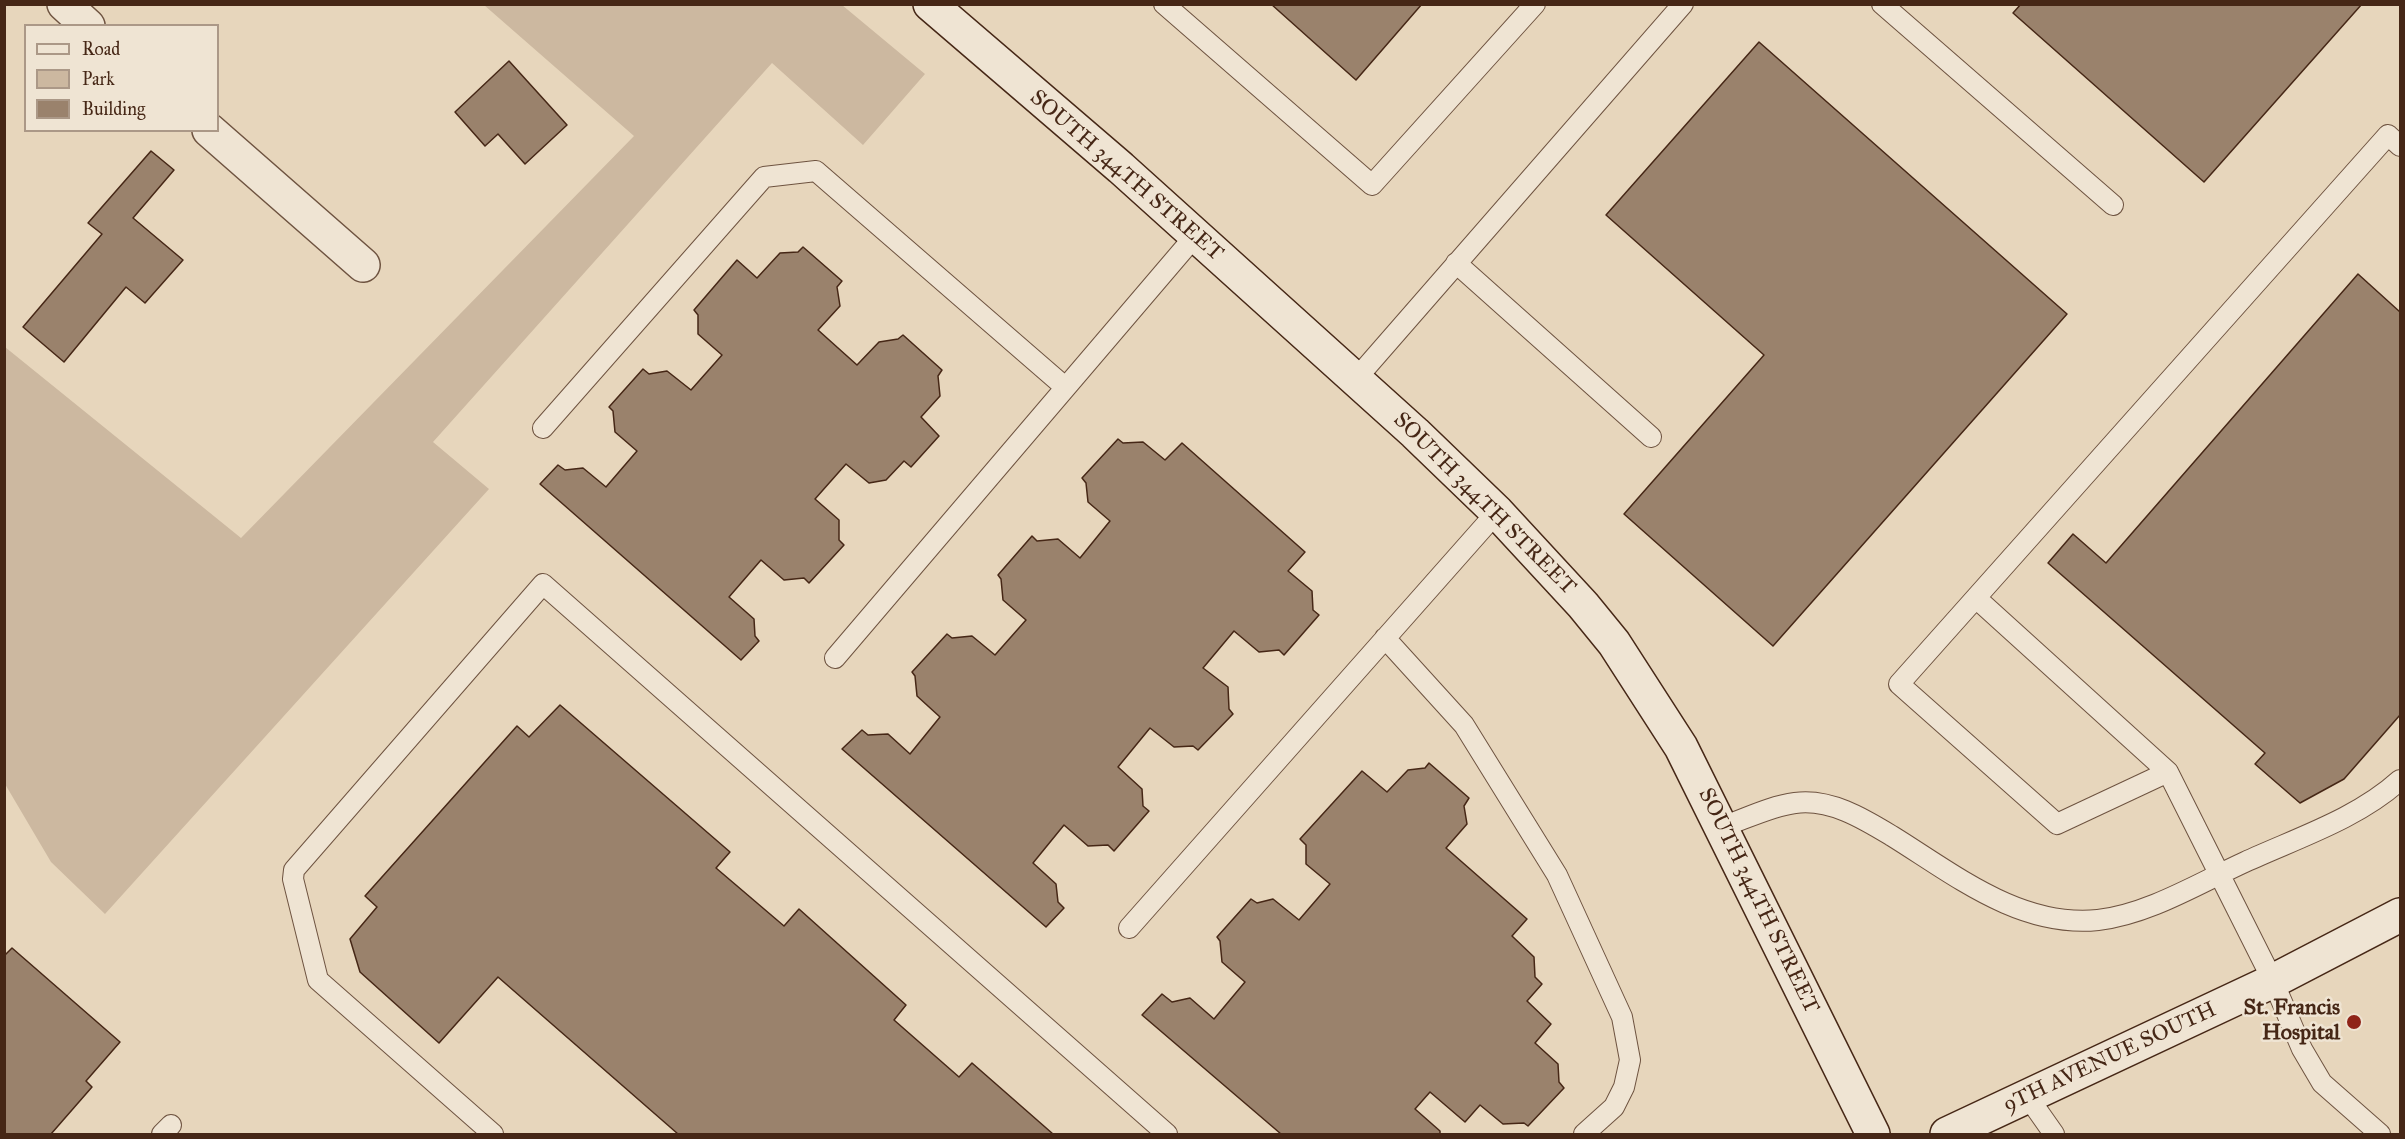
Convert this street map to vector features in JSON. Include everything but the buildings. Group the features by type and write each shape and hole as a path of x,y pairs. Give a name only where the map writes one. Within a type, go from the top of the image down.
{"street":[{"path":"64,4 86,24"},
{"name":"SOUTH 344TH STREET","path":"930,4 1195,236 1355,380 1497,512 1556,573 1614,643 1681,747 1873,1134"},
{"path":"211,132 363,265"},
{"name":"9TH AVENUE SOUTH","path":"1947,1134 2273,981 2400,915"}],"lane":[{"path":"1164,4 1372,185 1535,4"},
{"path":"1355,380 1683,4"},
{"path":"1882,4 2113,205"},
{"path":"2168,772 2057,824 1899,684 2388,135 2400,146"},
{"path":"543,428 764,177 816,171 1065,387"},
{"path":"835,658 1195,236"},
{"path":"1456,264 1651,437"},
{"path":"1129,928 1497,512"},
{"path":"493,1134 318,980 293,879 294,870 543,584 1167,1134"},
{"path":"1976,598 2168,772 2273,981 2302,1049 2322,1083 2380,1134"},
{"path":"1385,639 1464,725 1557,875 1622,1017 1630,1060 1624,1087 1614,1107 1602,1121 1584,1134"},
{"path":"1722,827 1795,803 1836,808 1868,822 1993,898 2045,917 2072,921 2098,920 2123,915 2367,806 2400,780"},
{"path":"2028,1097 2054,1134"}],"green space":[{"path":"484,5 842,5 925,74 863,145 772,63 433,442 489,489 105,914 51,862 5,784 5,347 241,538 634,136"}],"place":[{"name":"St. Francis Hospital","path":"2354,1022"}]}
